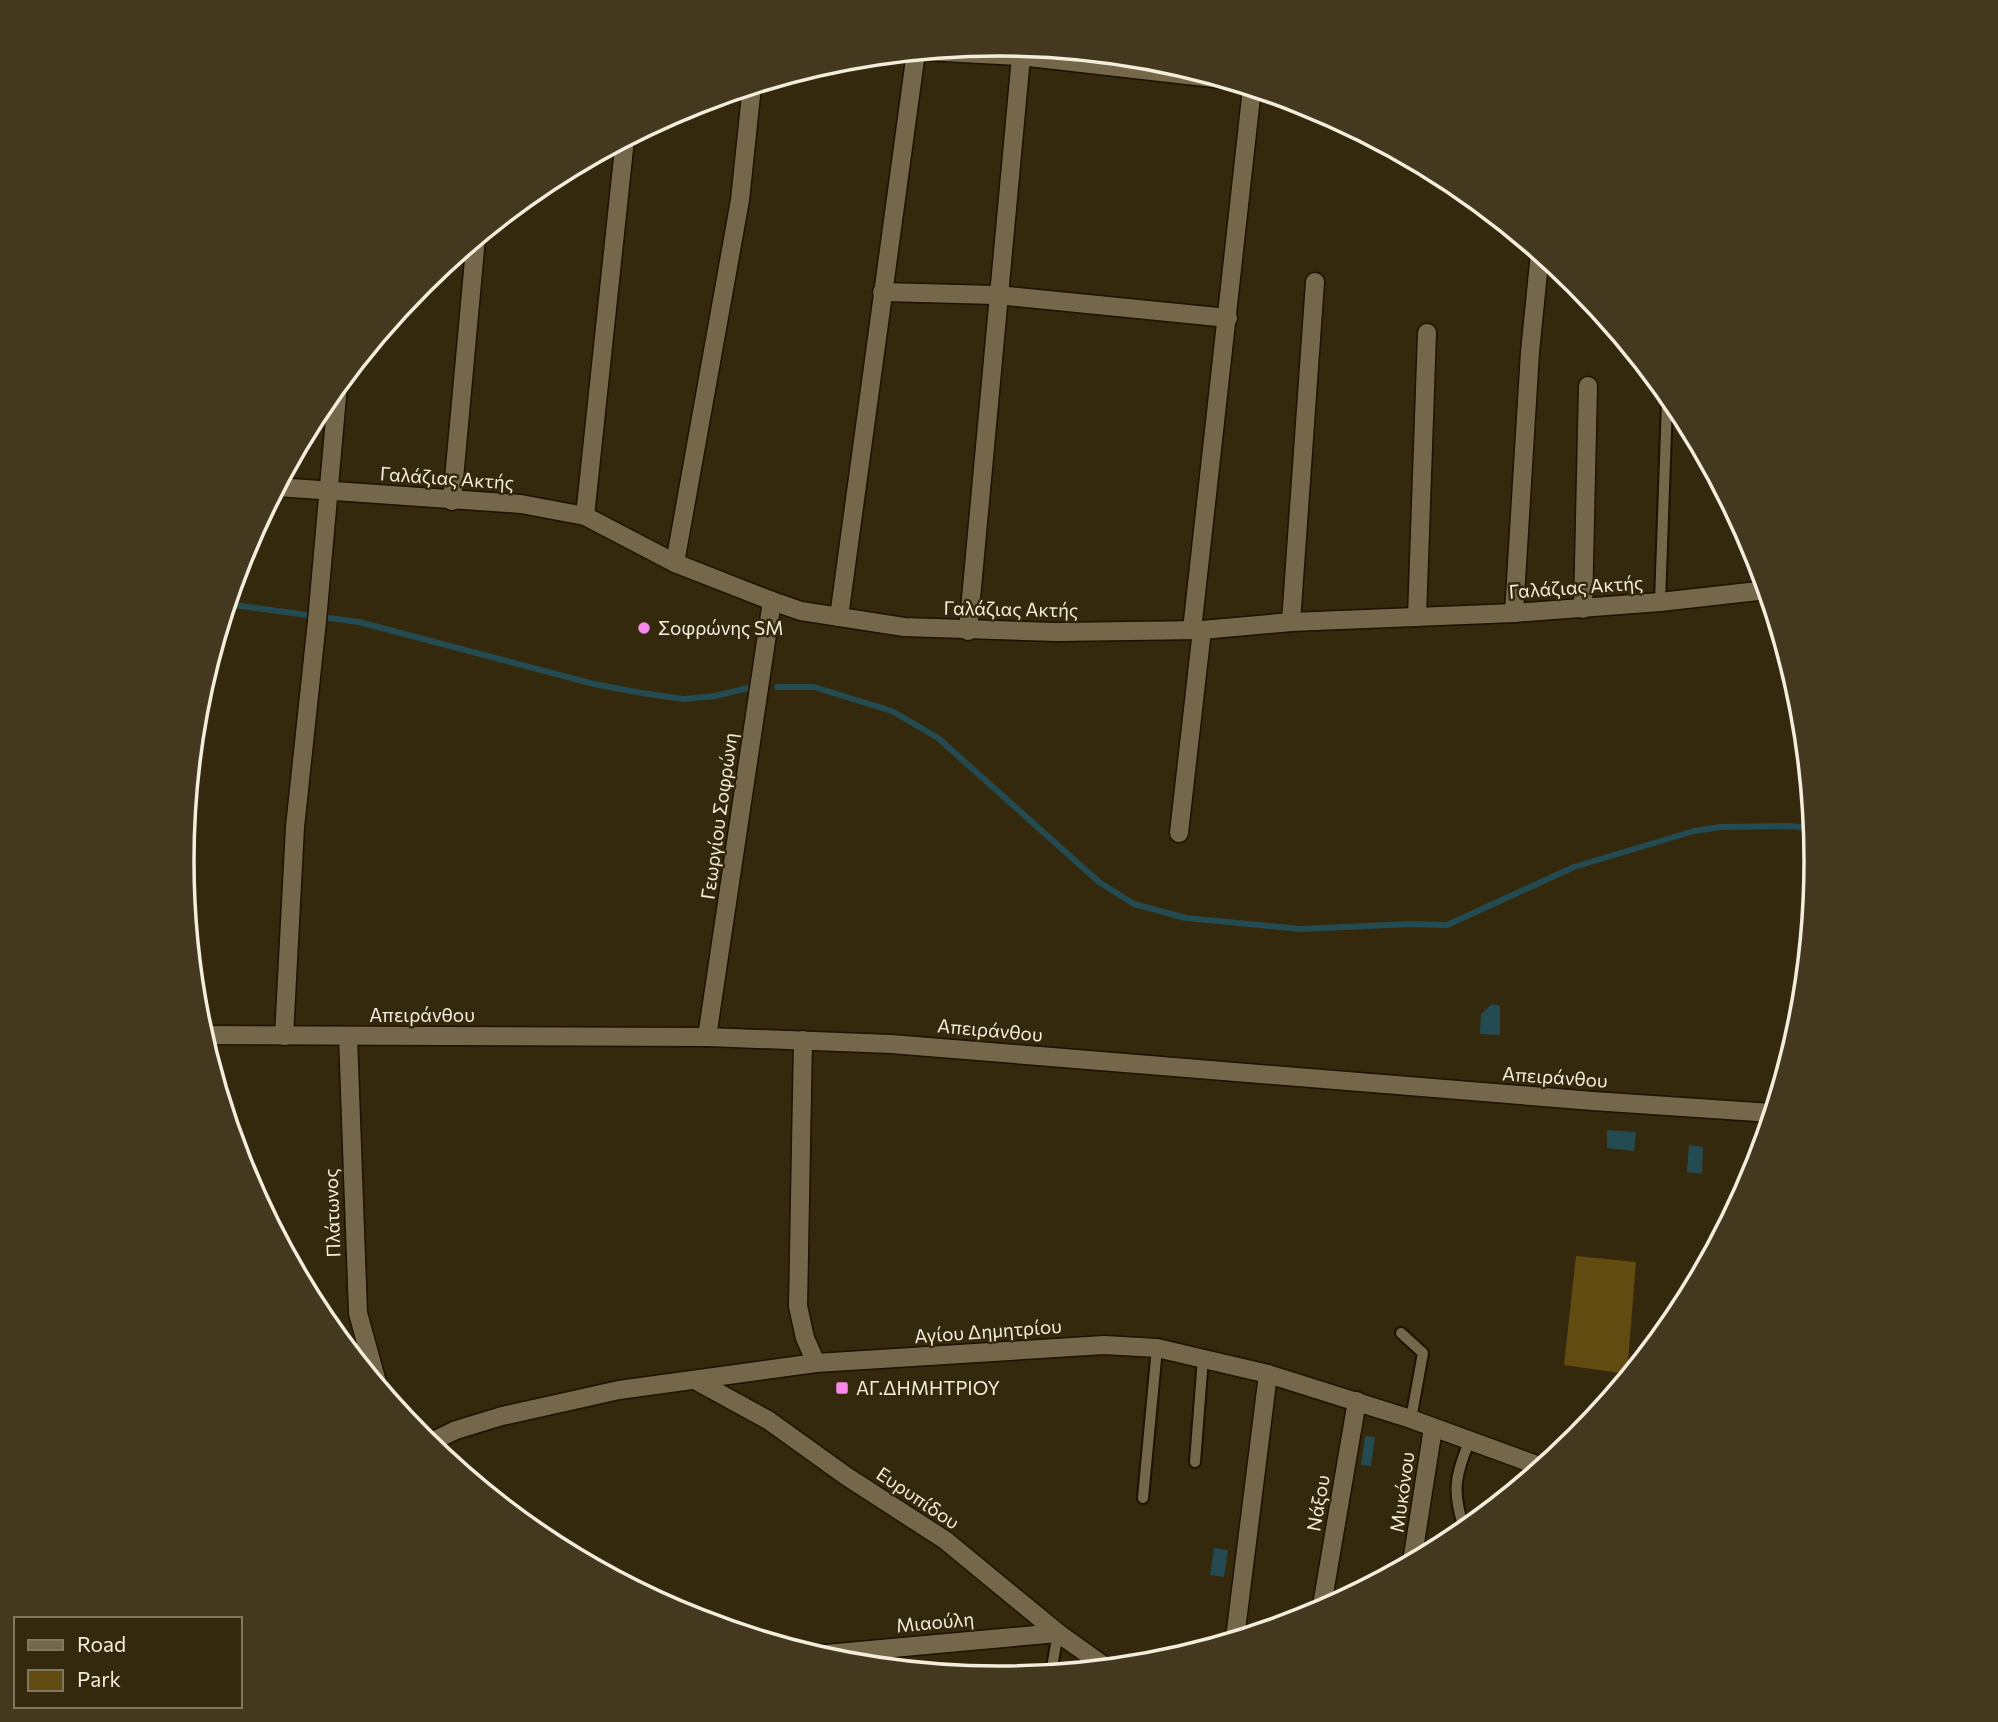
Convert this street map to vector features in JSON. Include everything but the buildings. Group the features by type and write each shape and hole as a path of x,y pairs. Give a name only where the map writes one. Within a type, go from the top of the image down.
{"street":[{"path":"968,631 1020,57"},
{"path":"839,617 915,61"},
{"path":"675,563 740,200 751,96"},
{"path":"1179,833 1251,97"},
{"path":"586,516 624,149"},
{"path":"453,501 475,250"},
{"path":"1514,614 1530,352 1539,264"},
{"path":"1291,622 1315,282"},
{"path":"883,292 997,295 1228,317"},
{"path":"1417,617 1427,332"},
{"path":"1583,608 1588,386"},
{"path":"284,1035 295,827 336,405"},
{"name":"Γαλάζιας Ακτής","path":"286,488 521,504 586,516 675,563 772,601 802,611 904,627 1057,632 1197,630 1291,622 1514,614 1757,591"},
{"name":"Γεωργίου Σοφρώνη","path":"707,1037 772,601"},
{"name":"Απειράνθου","path":"213,1035 707,1037 982,1049 1067,1059 1763,1113"},
{"name":"Πλάτωνος","path":"348,1036 358,1313 373,1366"},
{"path":"803,1040 798,1306 805,1338 816,1363"},
{"name":"Αγίου Δημητρίου","path":"439,1438 456,1430 502,1416 619,1390 816,1363 1104,1345 1157,1348 1268,1374 1411,1419 1533,1463"},
{"path":"1236,1630 1268,1374"},
{"name":"Ευρυπίδου","path":"695,1380 768,1420 846,1476 945,1540 1058,1633 1096,1660"},
{"name":"Νάξου","path":"1323,1598 1357,1401"},
{"name":"Μυκόνου","path":"1414,1550 1433,1428"},
{"name":"Μιαούλη","path":"877,1656 1058,1633"}],"lane":[{"path":"1660,602 1667,412"},
{"path":"1401,1333 1423,1353 1411,1419"},
{"path":"1143,1498 1157,1348"},
{"path":"1195,1462 1203,1358"},
{"path":"1461,1519 1456,1504 1456,1476 1470,1439"},
{"path":"1053,1664 1058,1633"}],"green space":[{"path":"1576,1256 1636,1262 1628,1363 1620,1373 1564,1365"}],"water":[{"path":"1492,1004 1500,1006 1500,1035 1480,1034 1481,1014"},
{"path":"1607,1130 1636,1132 1634,1151 1607,1148"},
{"path":"1689,1145 1703,1147 1702,1174 1687,1172"},
{"path":"1365,1436 1375,1437 1371,1466 1361,1465"},
{"path":"1214,1548 1228,1550 1224,1577 1210,1575"}],"waterway":[{"path":"236,605 359,622 594,684 642,693 684,699 715,696 748,688"},
{"path":"777,687 814,687 892,711 938,738 1099,882 1134,904 1186,918 1300,929 1447,925 1574,867 1694,831 1721,827 1803,827"}],"place":[{"name":"Σοφρώνης SM","path":"644,628"},
{"name":"ΑΓ.ΔΗΜΗΤΡΙΟΥ","path":"842,1388"}]}
